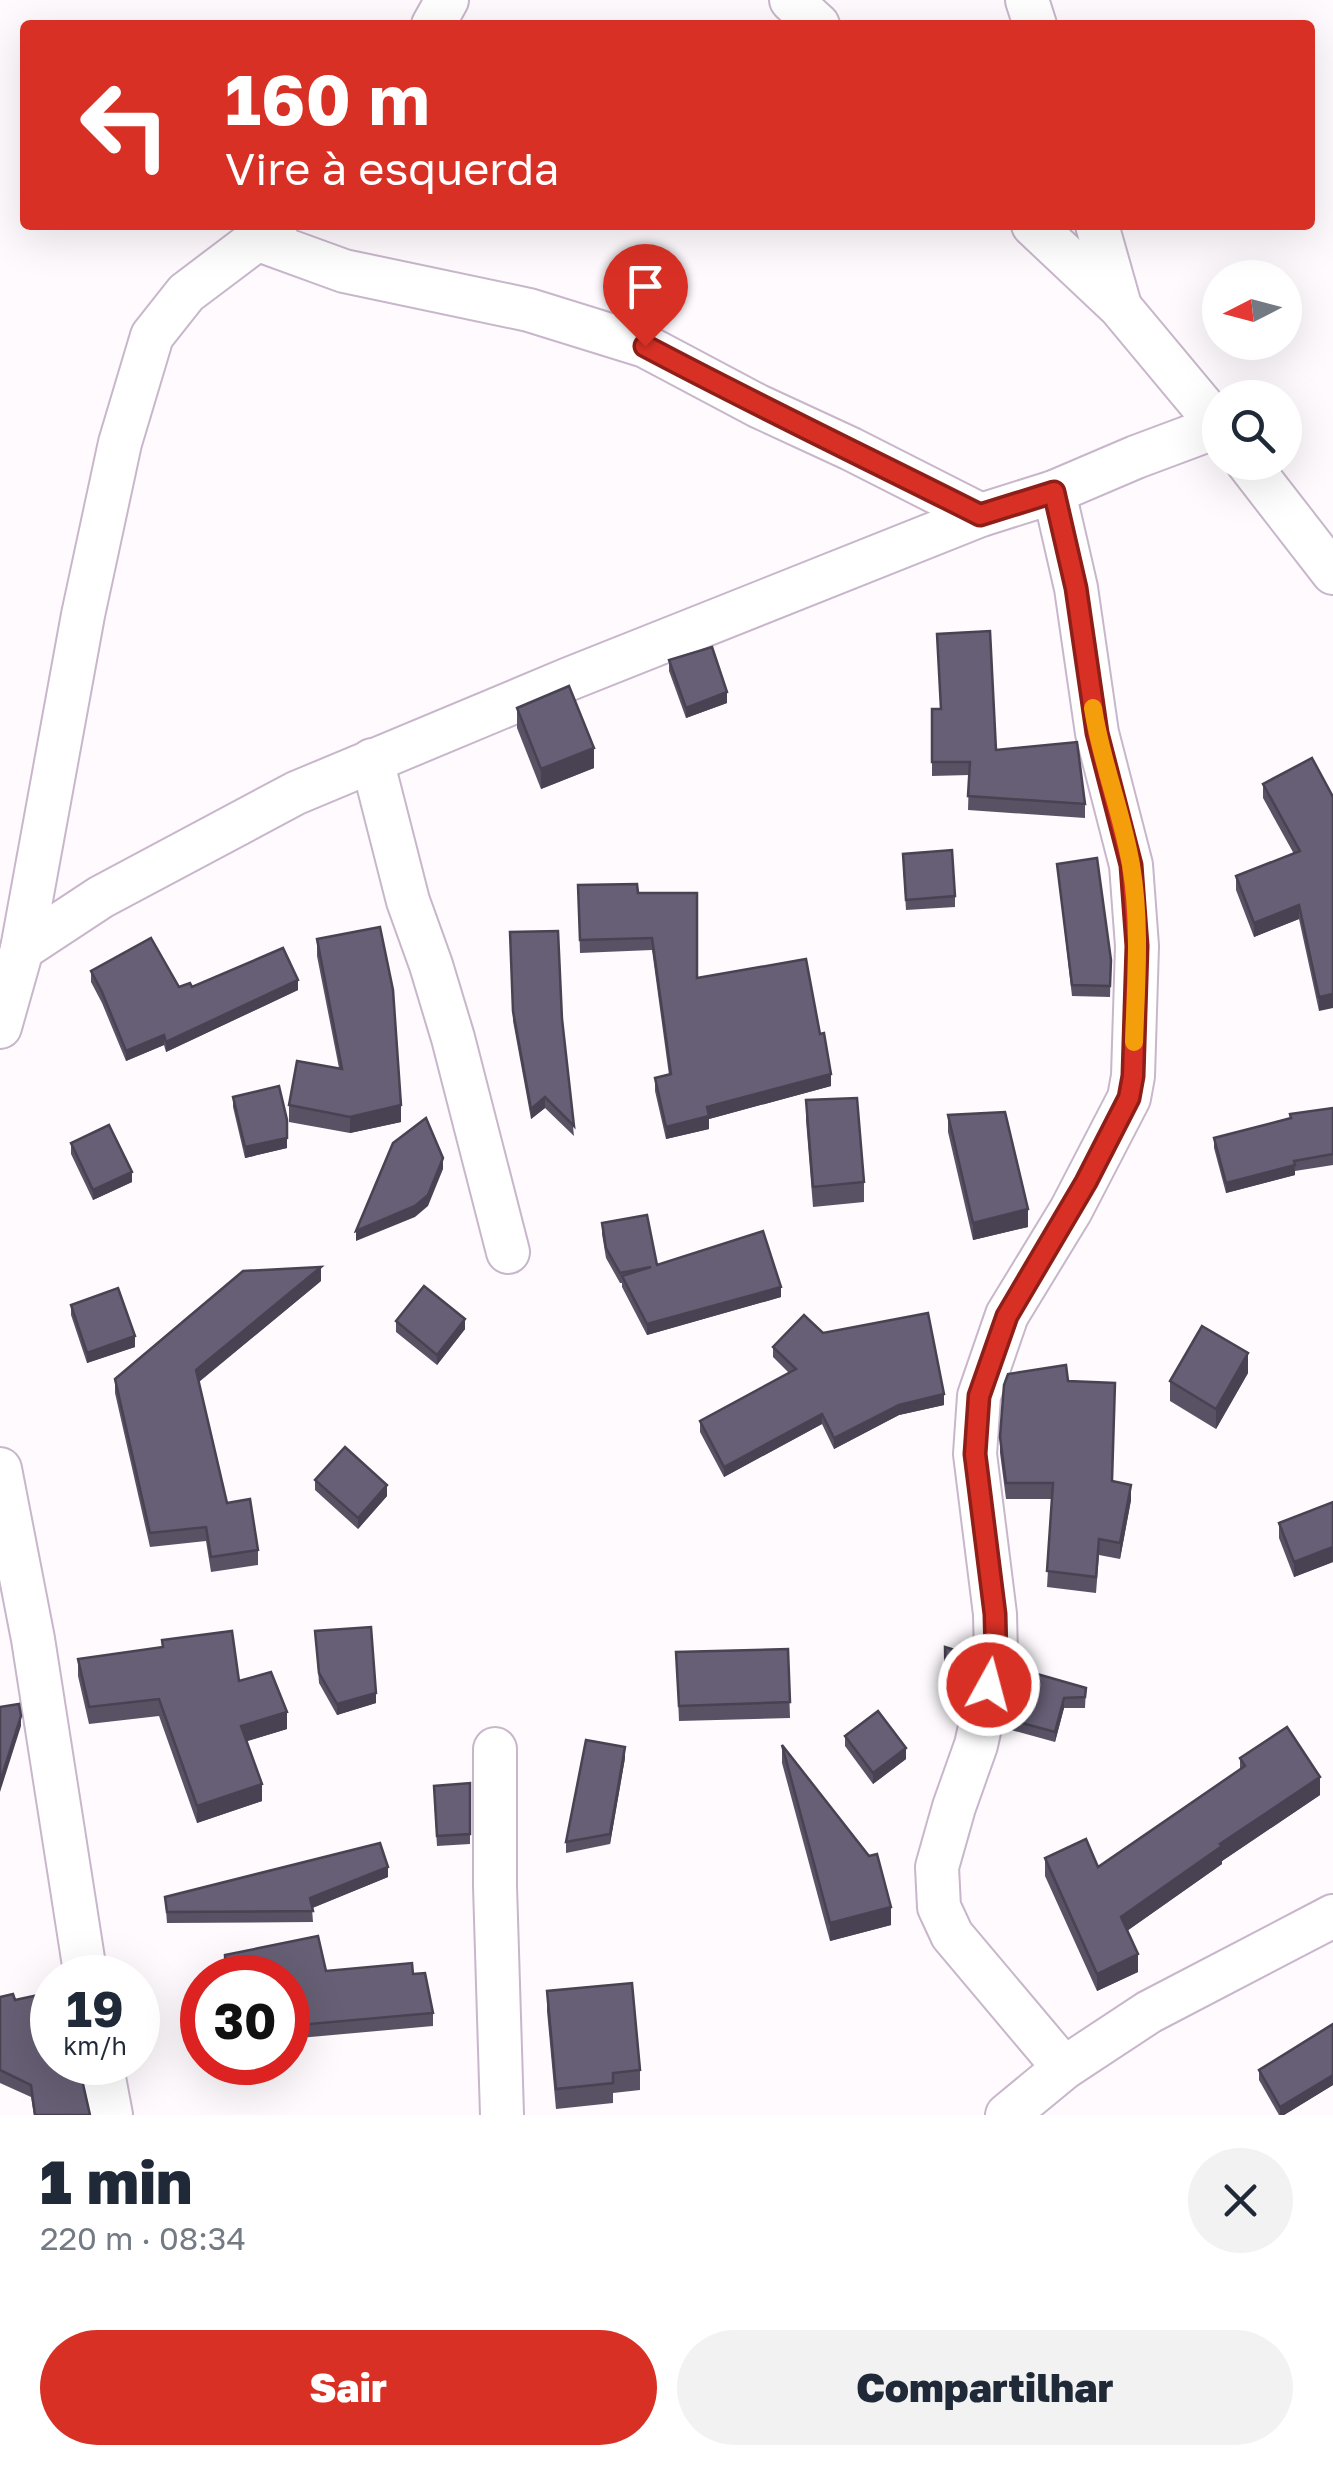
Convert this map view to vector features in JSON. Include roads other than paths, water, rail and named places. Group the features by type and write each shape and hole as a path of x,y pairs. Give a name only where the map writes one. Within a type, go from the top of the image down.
{"street":[{"path":"791,0 813,20"},
{"path":"1038,230 1120,307 1202,405"},
{"path":"1098,230 1120,307"},
{"path":"0,1027 22,949 83,615 120,444 152,336 186,293 266,232 344,271 529,310 645,346 980,515"},
{"path":"22,949 101,897 296,793 980,515 1054,492 1202,433"},
{"path":"1262,480 1333,573"},
{"path":"1054,492 1076,588 1097,733 1131,865 1137,946 1133,1076 1129,1098 1071,1210 1007,1316 979,1396 975,1454 995,1614 996,1655 976,1746 938,1867 939,1907 952,1935 1064,2068"},
{"path":"372,760 408,901 452,1038 508,1252"},
{"path":"0,1469 33,1639 82,1955"},
{"path":"495,1749 502,2115"},
{"path":"1008,2115 1064,2068 1149,2012 1333,1916"},
{"path":"105,2085 111,2115"}]}
